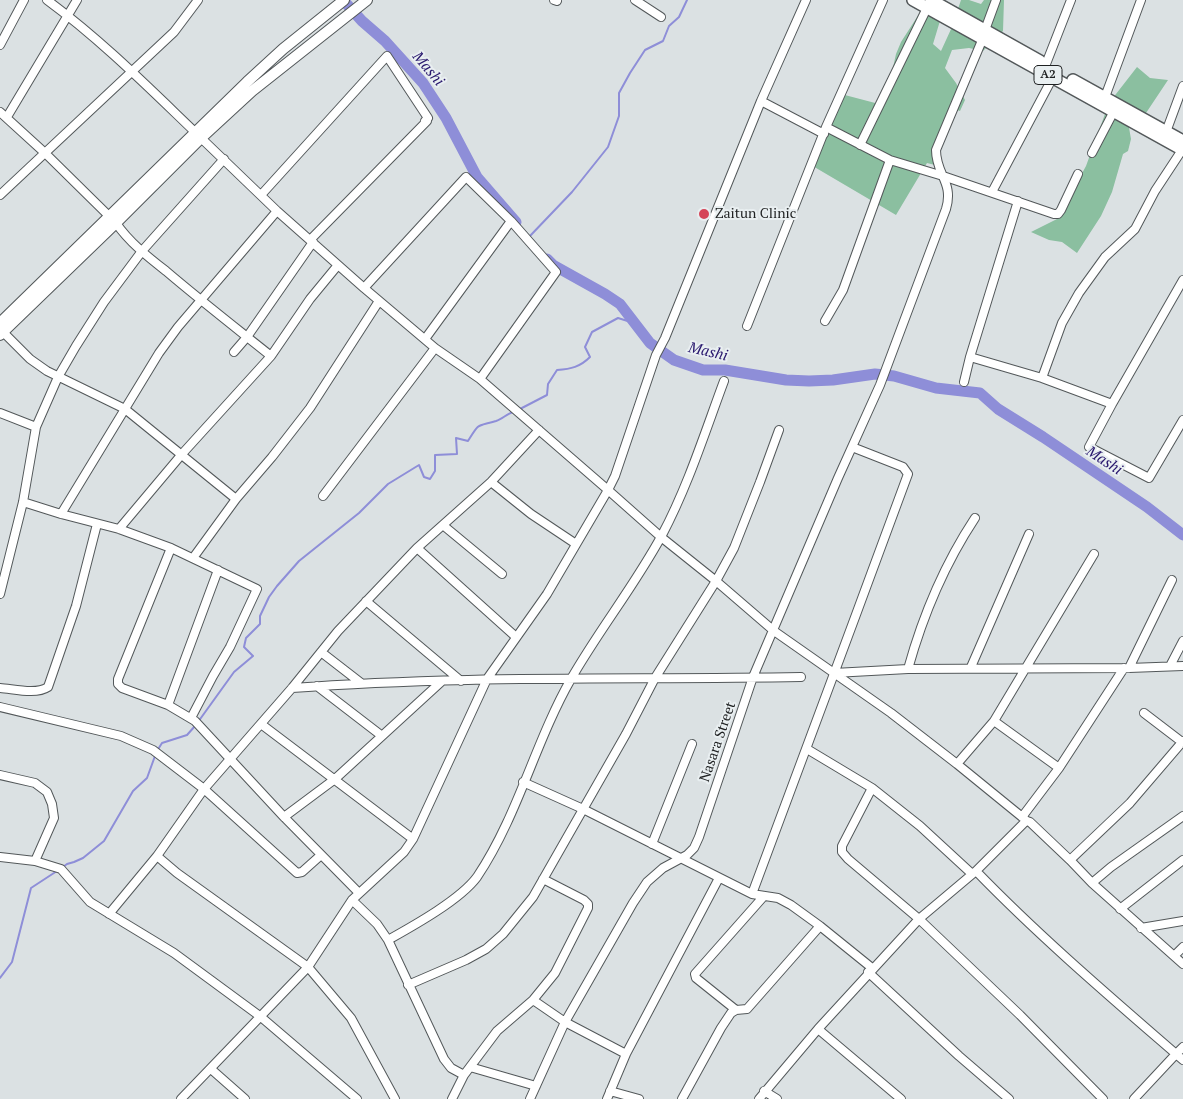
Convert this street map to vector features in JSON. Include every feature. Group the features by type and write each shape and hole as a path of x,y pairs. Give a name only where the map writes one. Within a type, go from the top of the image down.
{"highway":[{"name":"A2","path":"913,0 929,4 948,4 984,34 1053,77 1114,112 1183,147"},
{"name":"A2","path":"929,4 984,34 1046,64 1105,97 1166,132 1183,147"}],"main road":[{"path":"1,330 283,49 344,0"},
{"path":"198,135 367,0"}],"street":[{"path":"0,45 24,0"},
{"path":"47,0 133,72 277,211 379,301 435,348 480,379 661,537 774,631 891,713 1024,819 1070,860 1120,909 1183,964"},
{"path":"77,0 4,115 45,153 142,251 200,300 272,356"},
{"path":"0,195 174,32 198,0"},
{"path":"635,0 661,17"},
{"path":"181,1099 308,967 352,900 404,852 413,839 487,679 547,594 615,476 656,355 665,338 761,101 806,0"},
{"path":"747,326 825,131 883,0"},
{"name":"Nasara Street","path":"530,1099 565,1022 634,902 647,882 663,868 682,859 694,848 699,837 753,677 880,385 949,198 949,189 936,161 936,150 996,0"},
{"path":"1046,64 1071,0"},
{"path":"1105,97 1141,0"},
{"path":"860,145 929,4"},
{"path":"234,352 247,337 311,241 427,121 425,121 428,118 388,56 261,195"},
{"path":"992,192 1053,77"},
{"path":"1166,132 1183,86"},
{"path":"761,101 890,160 992,192 1054,214 1058,214 1078,174"},
{"path":"1092,153 1114,112"},
{"path":"1042,378 1062,323 1079,293 1105,257 1135,229 1155,190 1183,147"},
{"path":"0,594 2,579 22,502 36,427 58,377 90,324 142,251 224,159"},
{"path":"825,321 842,290 890,160"},
{"path":"364,288 466,177 511,221 556,272 480,379"},
{"path":"964,382 1018,201"},
{"path":"60,514 159,353 200,300 277,211"},
{"path":"425,339 511,221"},
{"path":"119,530 182,454 272,356 310,299 338,265"},
{"path":"1183,280 1089,447 1149,478 1183,420"},
{"path":"193,558 236,499 310,408 379,301"},
{"path":"1,330 30,359 58,377 125,409 236,499"},
{"path":"322,496 435,348"},
{"path":"970,357 1042,378 1112,404"},
{"path":"388,940 422,921 454,899 476,878 502,832 543,735 571,679 661,537 682,491 724,381"},
{"path":"0,413 36,427"},
{"path":"109,914 157,856 204,789 292,688 338,631 417,548 444,526 491,482 539,430"},
{"path":"408,985 466,960 486,949 503,934 533,897 656,678 716,581 734,548 779,430"},
{"path":"752,894 908,474 904,467 852,447"},
{"path":"491,482 531,514 576,544"},
{"path":"22,502 119,530 171,548 255,587 257,590 230,647 191,718"},
{"path":"908,668 917,638 955,549 975,518"},
{"path":"0,688 35,690 48,687 76,606 97,524"},
{"path":"444,526 502,574"},
{"path":"971,667 1029,534"},
{"path":"171,548 118,684 122,688 168,705 191,718 359,892"},
{"path":"417,548 516,637"},
{"path":"957,764 994,720 1094,554"},
{"path":"168,705 218,570"},
{"path":"759,1099 870,970 919,919 973,872 1024,819 1126,668 1172,580"},
{"path":"366,601 461,680"},
{"path":"1170,666 1183,642"},
{"path":"320,652 361,683"},
{"path":"834,673 908,668 1126,668 1183,666"},
{"path":"292,688 361,683 487,679 801,676"},
{"path":"284,816 335,778 442,681"},
{"path":"317,686 382,736"},
{"path":"0,707 121,736 153,750 204,789 297,873 302,872 321,854"},
{"path":"1070,860 1130,803 1182,742 1144,713"},
{"path":"994,720 1059,768"},
{"path":"260,724 335,778 413,839"},
{"path":"652,844 692,744"},
{"path":"807,749 840,767 872,788 920,826 1046,940 1180,1057"},
{"path":"0,775 35,783 47,792 52,804 54,818 35,861"},
{"path":"523,782 583,809 752,894 778,898 791,904 820,926 870,970 959,1056 1009,1099"},
{"path":"872,788 842,846 842,852 919,919 1020,1015 1103,1099"},
{"path":"1092,883 1111,867 1183,816"},
{"path":"157,856 176,873 308,967 351,1018 395,1099"},
{"path":"0,857 35,861 61,869 90,902 174,953 261,1017 357,1099"},
{"path":"1120,909 1183,860"},
{"path":"639,1099 608,1095 626,1054 720,878"},
{"path":"452,1099 464,1075 498,1031 533,1000 555,973 588,908 588,904 584,900 543,879"},
{"path":"736,1010 696,978 695,974 764,896"},
{"path":"352,900 377,924 388,940 444,1059 451,1068 464,1075"},
{"path":"1141,928 1183,921"},
{"path":"682,1099 731,1013 736,1010 746,1009 820,926"},
{"path":"1174,956 1183,947"},
{"path":"533,1000 565,1022 626,1054"},
{"path":"818,1029 901,1099"},
{"path":"1134,1099 1180,1057 1183,1047"},
{"path":"470,1067 536,1086"},
{"path":"211,1069 246,1099"},
{"path":"764,1091 777,1099"}],"green space":[{"path":"928,0 946,1 933,44 941,51 961,0 969,0 981,4 984,0 1004,0 1003,31 983,51 969,48 952,50 945,68 965,100 960,111 954,109 935,165 927,163 896,215 811,165 841,94 879,104 888,90 896,54 901,42"},
{"path":"1137,67 1150,78 1168,80 1138,125 1128,122 1131,139 1128,151 1123,154 1112,192 1101,216 1077,253 1062,242 1049,240 1031,232 1061,217 1067,201 1086,166 1109,103"}],"waterway":[{"name":"Mashi","path":"343,0 362,21 385,41 423,83 446,118 477,177 516,222"},
{"path":"529,237 572,192 608,147 619,116 619,93 645,50 663,41 669,26 679,17 687,0"},
{"name":"Mashi","path":"547,259 553,265 620,304 650,343 674,360 703,370 725,370 786,380 809,381 833,380 875,374 894,376 936,388 980,393 998,409 1147,507 1183,535"},
{"path":"520,409 547,395 548,384 557,370 575,367 590,357 585,347 592,332 618,318 634,323"},
{"path":"198,722 234,672 253,656 244,647 246,638 260,624 260,616 269,597 299,561 359,513 388,484 419,465 424,477 430,479 435,471 435,455 457,454 456,438 468,441 479,426 498,420 513,412"},
{"path":"157,751 162,743 187,735 195,726"},
{"path":"63,867 83,858 104,841 133,791 147,778 155,756"},
{"path":"0,978 12,962 31,888 57,871"}],"place":[{"name":"Zaitun Clinic","path":"704,214"}]}
